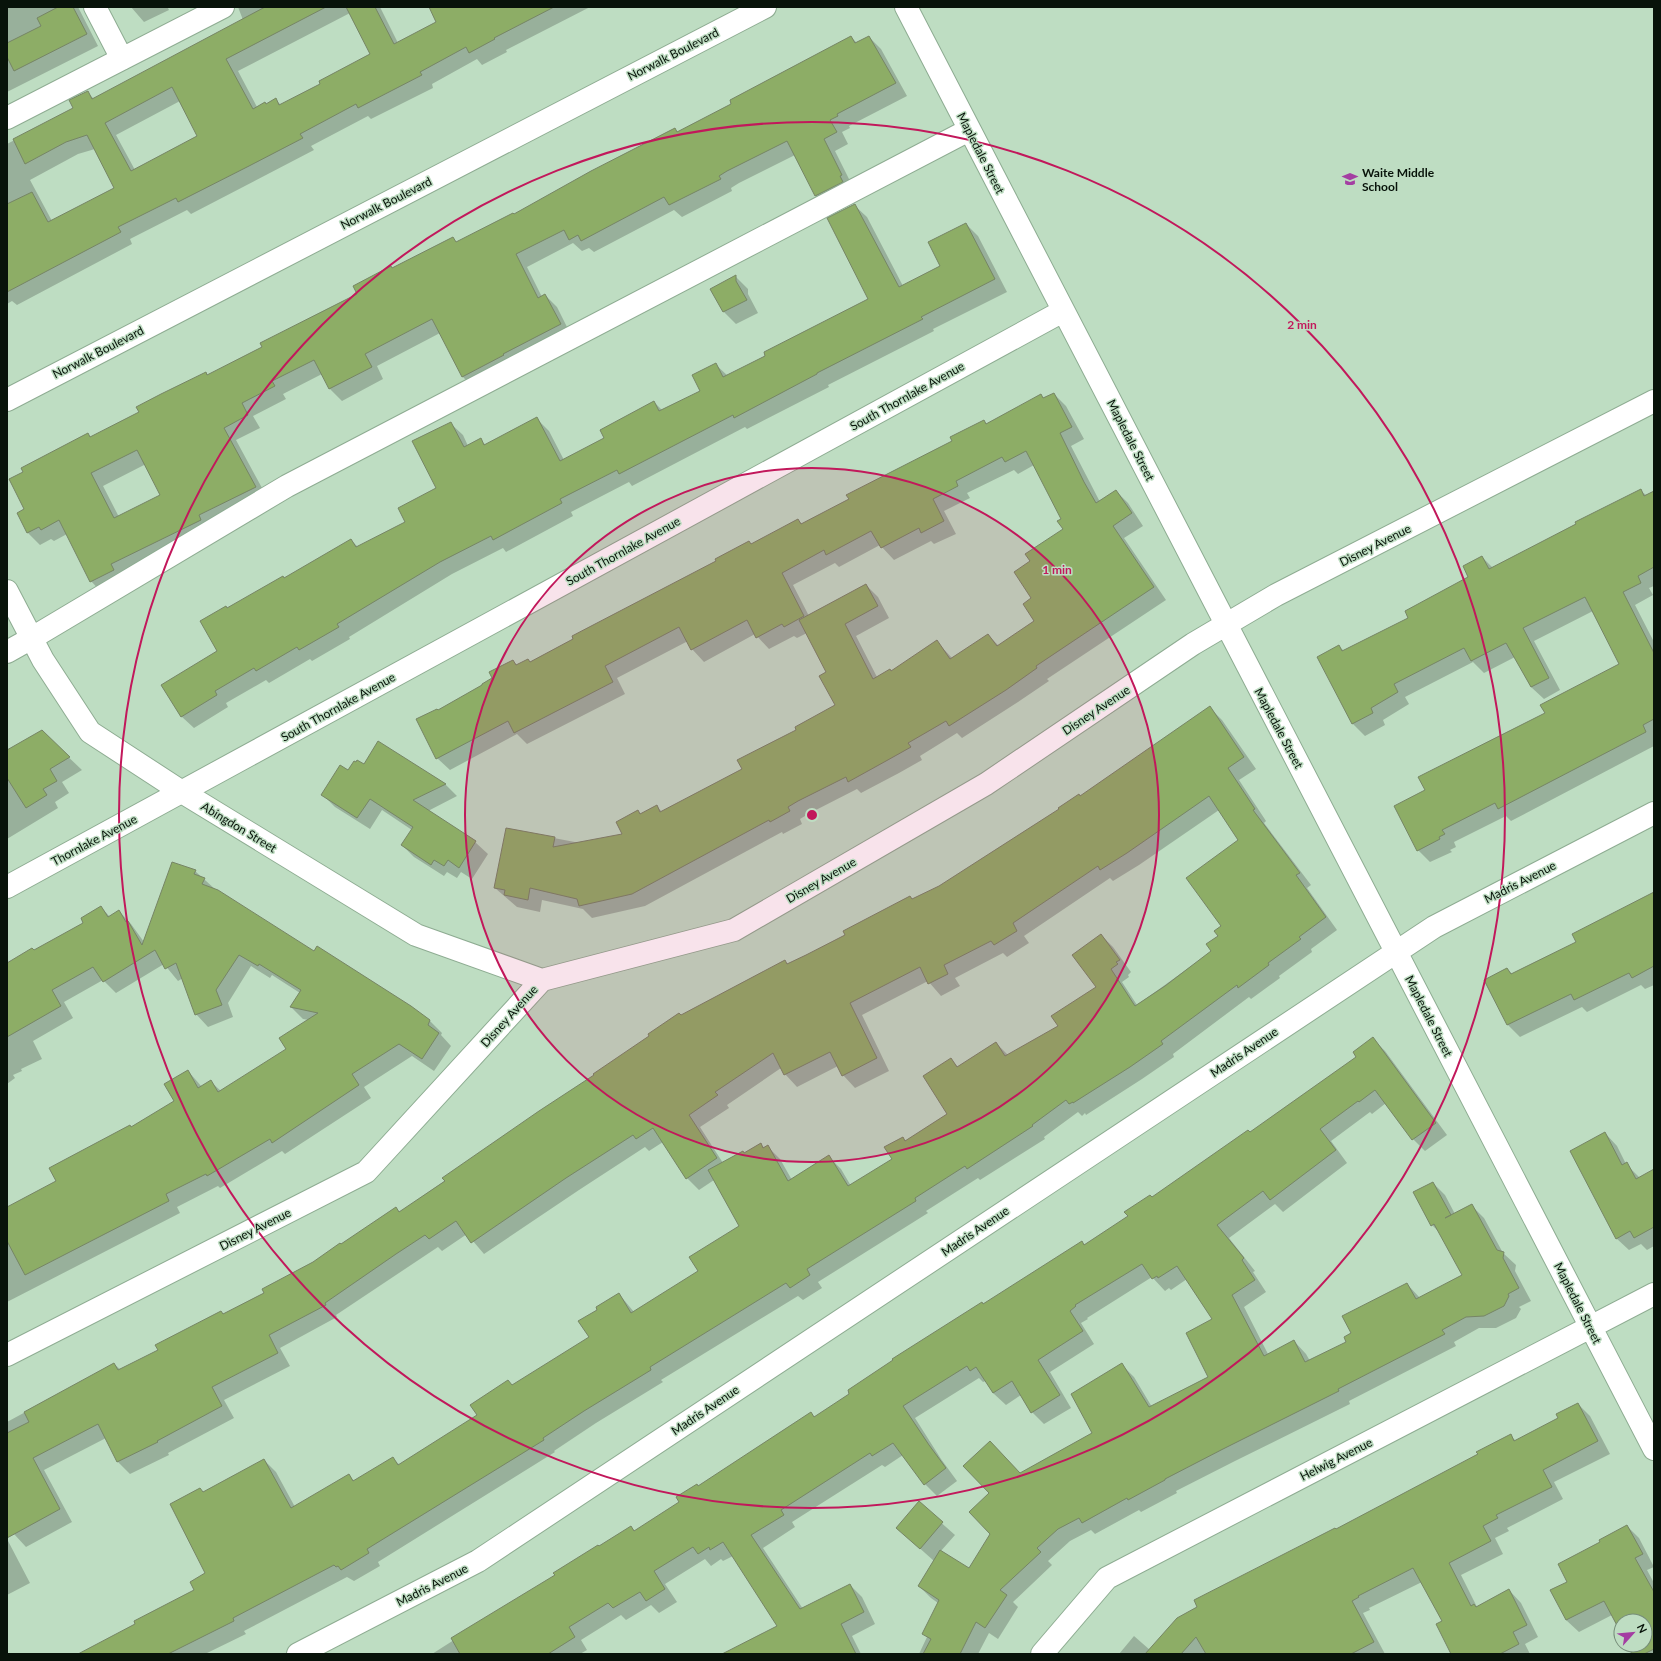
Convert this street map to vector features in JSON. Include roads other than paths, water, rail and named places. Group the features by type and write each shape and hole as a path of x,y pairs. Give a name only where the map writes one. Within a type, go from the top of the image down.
{"street":[{"path":"95,7 122,59"},
{"path":"7,118 223,7"},
{"name":"Norwalk Boulevard","path":"7,400 765,7"},
{"name":"Mapledale Street","path":"906,7 1654,1449"},
{"path":"7,652 287,486 969,130"},
{"name":"South Thornlake Avenue","path":"182,792 1063,311"},
{"name":"Disney Avenue","path":"7,1355 366,1172 542,980 734,930 986,784 1225,624 1276,596 1654,401"},
{"name":"Abingdon Street","path":"7,591 43,660 90,732 182,792 416,935 542,980"},
{"name":"Thornlake Avenue","path":"7,887 182,792"},
{"name":"Madris Avenue","path":"298,1654 478,1561 1434,927 1654,813"},
{"name":"Helwig Avenue","path":"1042,1654 1107,1578 1654,1294"}],"place":[{"name":"Waite Middle School","path":"1350,179"}]}
